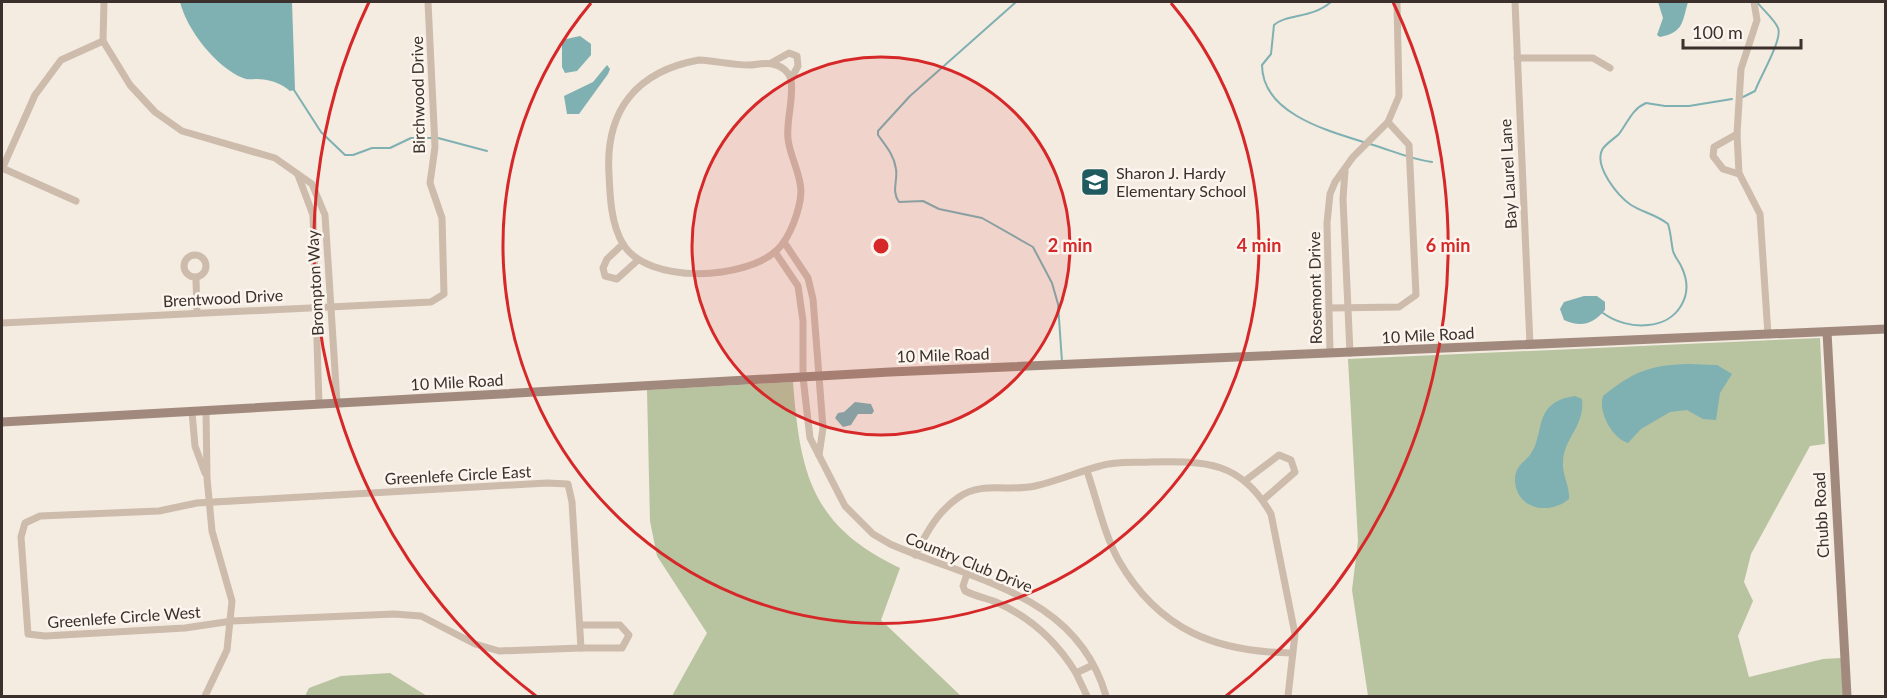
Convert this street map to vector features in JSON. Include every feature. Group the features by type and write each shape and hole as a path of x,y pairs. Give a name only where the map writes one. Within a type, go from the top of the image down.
{"main road":[{"name":"10 Mile Road","path":"2,422 337,402 450,399 803,376 1886,329"},
{"name":"Chubb Road","path":"1827,332 1847,696"}],"street":[{"path":"76,201 2,168 34,95 61,60 103,41 104,2"},
{"name":"Birchwood Drive","path":"429,2 435,147 430,183 441,218 444,294"},
{"name":"Rosemont Drive","path":"1330,353 1327,223 1330,194 1335,182 1353,157 1388,122 1399,96 1397,2"},
{"name":"Bay Laurel Lane","path":"1515,2 1530,345"},
{"path":"1754,2 1757,20 1741,69 1737,134 1739,174 1760,214 1768,335"},
{"name":"Brompton Way","path":"103,41 130,85 155,112 182,131 275,158 312,184 325,215 329,306 337,402"},
{"path":"789,53 797,56 798,66 791,79 788,139 801,192 795,217 784,242 776,252 753,264 711,274 682,274 638,260 623,244 611,208 608,166 611,130 629,96 654,75 679,64 699,60 748,65 771,63 789,53"},
{"path":"1517,58 1593,58 1610,68"},
{"path":"771,63 785,69 791,79"},
{"path":"1330,308 1400,307 1416,296 1409,144 1388,122"},
{"path":"1737,134 1714,147 1713,156 1723,169 1739,174"},
{"name":"Rosemont Drive","path":"1345,171 1346,308 1350,353"},
{"name":"Brompton Way","path":"297,172 313,214 319,404"},
{"name":"Rosemont Drive","path":"1327,223 1344,223"},
{"path":"784,242 808,278 813,299 823,428 819,455"},
{"path":"623,244 607,259 603,268 605,276 616,279 638,260"},
{"name":"Country Club Drive","path":"776,252 798,286 803,321 803,376 807,428 825,471 844,506 873,534 915,555 1014,592 1049,613 1068,629 1093,665 1106,696"},
{"path":"196,279 197,313"},
{"name":"Brentwood Drive","path":"2,323 431,302 444,294"},
{"path":"205,696 227,650 232,621 232,601 212,531 208,504 206,411"},
{"path":"192,412 195,446 207,478"},
{"path":"1246,480 1279,455 1291,460 1295,472 1263,500"},
{"path":"915,555 929,527 941,511 960,496 984,488 1031,487 1113,464 1192,461 1227,469 1246,480 1263,500 1271,514 1295,634 1291,653 1288,696"},
{"path":"1087,471 1119,560 1136,586 1158,609 1183,629 1216,645 1262,653 1291,653"},
{"name":"Greenlefe Circle East","path":"208,504 568,484 572,502 581,648"},
{"name":"Greenlefe Circle West","path":"208,504 159,511 40,516 25,523 21,537 28,634 45,636 173,628 232,621"},
{"path":"967,574 963,586 965,591 1010,609 1036,626 1063,653 1087,696"},
{"path":"232,621 421,616 475,644 499,651 622,648 629,635 620,625 580,625"},
{"path":"1076,673 1093,665"}],"green space":[{"path":"1820,338 1825,444 1810,446 1751,554 1744,582 1753,601 1738,636 1749,677 1823,659 1841,658 1843,696 1368,696 1352,590 1358,541 1348,359"},
{"path":"793,382 800,444 806,470 816,493 829,515 847,534 870,552 900,568 881,620 961,696 672,696 707,633 657,556 650,521 647,390"},
{"path":"390,673 427,696 305,696 309,688 341,676"}],"water":[{"path":"180,2 292,2 295,90 290,91 283,86 261,79 245,79 233,73 213,57 204,46 189,24"},
{"path":"1658,2 1688,2 1683,21 1678,29 1660,37 1657,35 1663,18"},
{"path":"580,36 591,44 591,55 577,71 565,73 562,67 562,40"},
{"path":"607,65 610,69 608,74 579,114 567,114 564,96 593,82"},
{"path":"1584,296 1597,296 1605,302 1605,310 1596,319 1586,323 1576,324 1564,320 1560,309 1564,302"},
{"path":"1717,365 1732,374 1720,393 1716,420 1703,419 1687,410 1670,412 1641,429 1628,443 1617,436 1604,417 1603,396 1623,381 1642,371 1662,366"},
{"path":"1575,396 1582,399 1582,409 1578,425 1564,453 1563,462 1569,499 1561,504 1543,508 1526,503 1516,488 1517,470 1535,447 1546,412 1561,399"},
{"path":"855,402 871,404 874,411 872,414 858,414 851,425 843,427 835,418 838,413 844,412"}],"waterway":[{"path":"1016,2 910,96 878,131 878,135 895,164 895,194 899,202 923,201 939,209 982,218 1033,247 1052,283 1058,304 1062,362"},
{"path":"1331,2 1316,11 1286,19 1274,25 1271,54 1262,65 1265,82 1274,97 1286,109 1319,127 1408,157 1432,162"},
{"path":"1743,97 1755,91 1779,33 1774,22 1757,2"},
{"path":"294,90 321,132 345,155 353,155 372,148 390,148 411,138 432,138"},
{"path":"1603,313 1624,323 1642,325 1658,323 1667,319 1681,306 1686,288 1682,268 1673,251 1668,224 1631,205 1620,195 1604,172 1600,157 1602,150 1619,134 1634,112 1646,103 1689,106 1732,99"},
{"path":"438,138 487,151"}],"place":[{"name":"Sharon J. Hardy Elementary School","path":"1095,182"}]}
